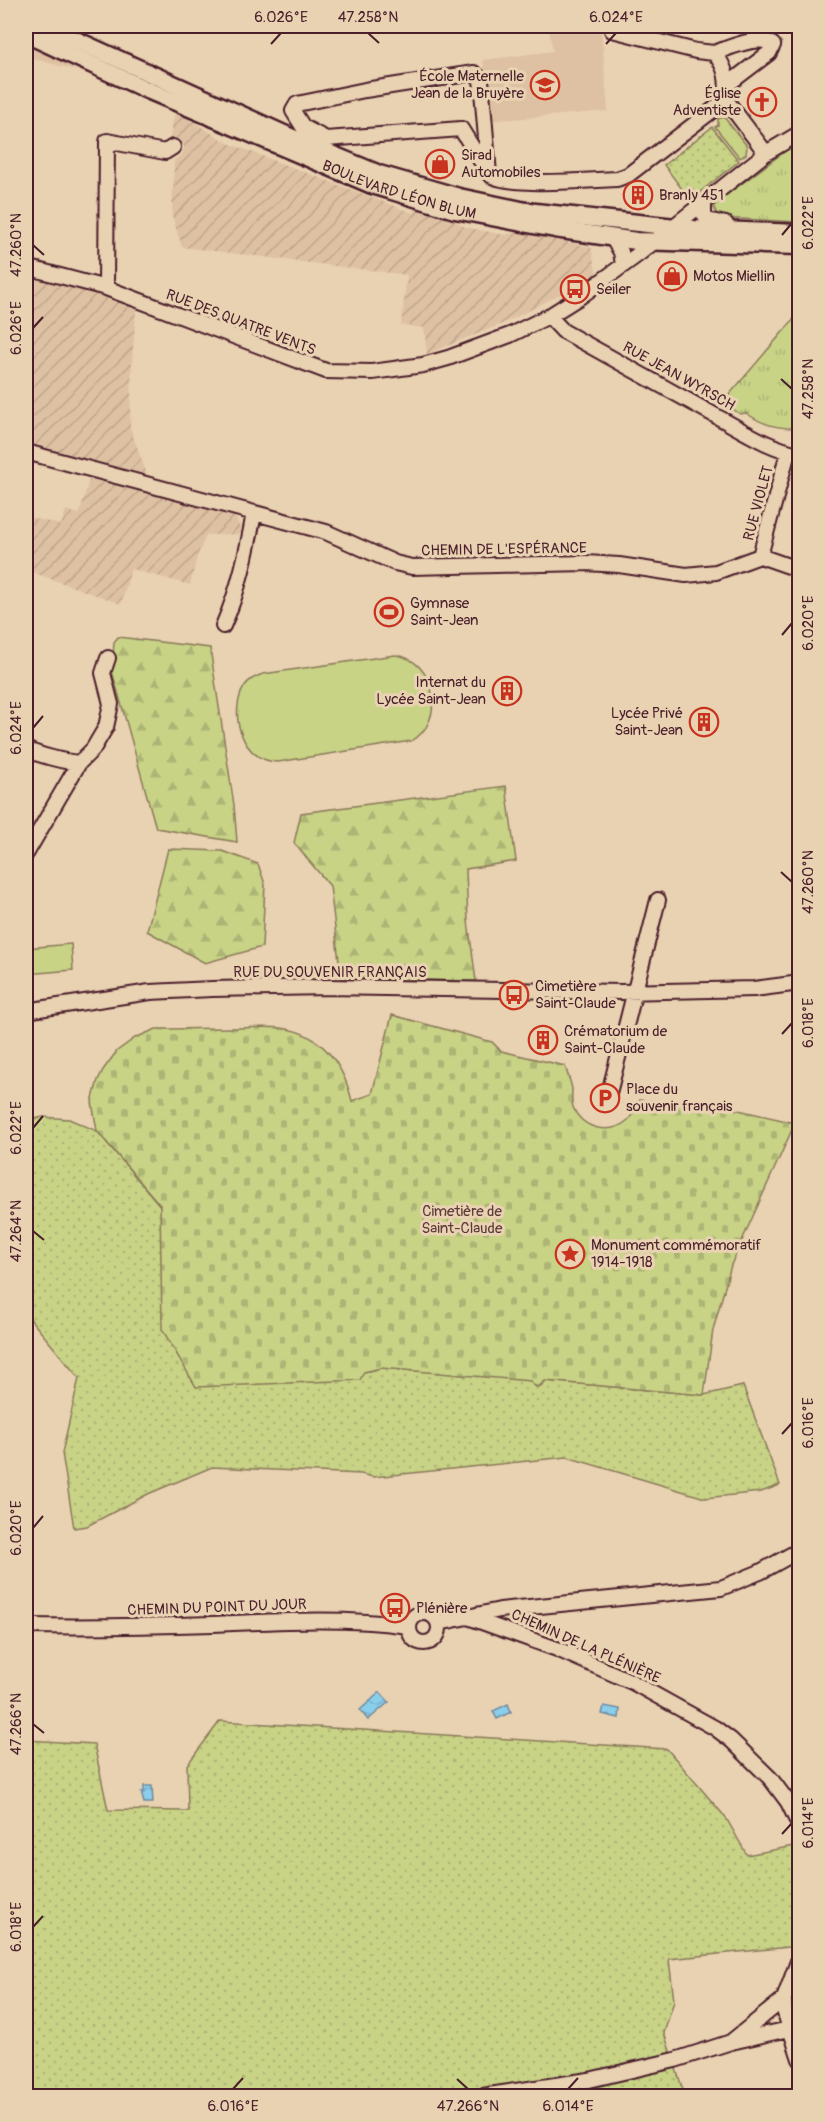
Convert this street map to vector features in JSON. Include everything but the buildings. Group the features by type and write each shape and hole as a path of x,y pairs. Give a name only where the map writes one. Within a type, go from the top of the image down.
{"main road":[{"name":"BOULEVARD LÉON BLUM","path":"45,26 294,139 379,174 459,197 526,211 673,226 758,232 800,232"},
{"name":"BOULEVARD LÉON BLUM","path":"26,34 145,89 372,185 455,210 613,239 653,243 800,246"}],"street":[{"path":"611,26 612,30 696,51 714,53 759,39 768,40 773,45 769,53 727,85"},
{"path":"714,53 721,60 727,85 726,100 766,153"},
{"path":"489,174 481,79 474,73 320,99 297,104 293,111 303,127 326,139 461,129 489,174 500,180 528,182 617,179 628,175 726,100"},
{"name":"RUE DES QUATRE VENTS","path":"26,267 106,288 326,371 372,372 423,365 510,335 549,316 653,243 766,153 800,133"},
{"path":"93,138 165,152 173,147"},
{"path":"106,288 107,141"},
{"name":"BOULEVARD LÉON BLUM","path":"704,201 704,215 711,222 800,232"},
{"path":"613,239 621,252 622,265"},
{"name":"RUE JEAN WYRSCH","path":"549,316 563,330 721,419 794,453"},
{"name":"CHEMIN DE L'ESPÉRANCE","path":"26,452 326,532 395,563 412,567 586,563 686,576 716,572 760,556"},
{"name":"RUE VIOLET","path":"794,453 760,556 800,570"},
{"path":"223,626 233,603 254,513"},
{"path":"26,854 79,763 93,749 106,727 111,704 104,673 108,658"},
{"path":"26,749 36,754 79,763"},
{"path":"608,1097 658,900"},
{"name":"RUE DU SOUVENIR FRANÇAIS","path":"26,1011 150,993 212,988 327,987 636,992 754,989 800,983"},
{"path":"439,1623 500,1610 721,1588 760,1572 800,1550"},
{"name":"CHEMIN DE LA PLÉNIÈRE","path":"500,1610 500,1629 556,1649 632,1682 715,1728 732,1740 770,1778 788,1802 800,1827"},
{"path":"423,1612 432,1615 439,1623 436,1637 428,1642 418,1642 414,1639 409,1626 414,1617 423,1612"},
{"path":"465,1616 500,1629"},
{"name":"CHEMIN DU POINT DU JOUR","path":"26,1626 127,1627 329,1619 374,1621 409,1626"},
{"path":"731,2042 784,1999 800,1956"},
{"path":"784,1999 794,2029 800,2059"},
{"path":"482,2097 589,2080 675,2061 731,2042 794,2029"}],"shaded area":[{"name":"École Maternelle Jean de la Bruyère","path":"548,26 601,26 608,111 488,121 483,60 553,51"},
{"path":"26,45 87,73 26,57"},
{"path":"175,111 228,143 413,213 415,209 453,220 465,227 504,235 520,232 591,247 597,275 507,322 427,354 424,328 401,325 407,275 182,247 172,216 174,160 182,155 184,147 179,139 170,137"},
{"path":"26,274 139,305 139,310 136,310 132,363 130,427 149,480 26,444"},
{"path":"90,477 235,516 243,534 206,535 197,557 190,585 131,569 121,604 26,570 26,516 61,525 66,510 79,514"}],"green space":[{"path":"724,117 747,146 746,154 740,158 715,127 718,125 718,119"},
{"path":"712,127 739,161 690,200 664,165"},
{"path":"792,146 799,176 799,222 722,218 717,215 714,207 716,203"},
{"path":"799,313 800,436 795,437 794,428 768,425 746,413 740,414 723,402"},
{"path":"118,637 210,648 234,805 237,842 156,828 112,671 114,642"},
{"path":"395,655 409,659 420,668 428,679 432,693 433,707 429,721 422,732 411,741 278,762 266,760 255,754 247,745 238,723 237,710 244,687 252,679 263,674"},
{"path":"506,786 516,861 466,869 468,921 476,981 341,978 330,886 294,843 301,813"},
{"path":"168,849 222,851 258,864 265,884 262,947 205,963 147,931"},
{"path":"71,944 73,970 26,974 26,948"},
{"name":"Cimetière de Saint-Claude","path":"392,1015 492,1042 501,1051 565,1066 571,1086 573,1107 577,1115 597,1128 613,1128 621,1125 630,1118 640,1100 734,1109 795,1123 731,1265 713,1330 704,1395 545,1381 538,1387 531,1381 381,1368 364,1372 360,1380 196,1387 162,1329 160,1205 97,1131 92,1102 103,1070 117,1051 135,1038 156,1029 281,1028 308,1036 329,1052 343,1075 352,1101 372,1094"},
{"path":"43,1117 69,1119 97,1131 161,1207 364,1372 381,1368 531,1380 536,1387 542,1386 545,1381 704,1395 743,1386 780,1485 761,1492 705,1498 567,1457 373,1477 361,1474 212,1467 148,1494 87,1526 74,1528 62,1453 79,1378 26,1314 26,1121"},
{"path":"220,1721 667,1749 726,1818 747,1855 799,1845 799,1920 789,1947 669,1959 674,2001 664,2033 685,2096 26,2096 26,1740 94,1744 108,1810 188,1811 187,1765"}],"water":[{"path":"380,1692 389,1702 368,1720 360,1710"},
{"path":"508,1704 511,1712 497,1719 493,1711"},
{"path":"604,1706 620,1709 619,1718 602,1714"},
{"path":"144,1786 152,1786 153,1803 144,1803 141,1792 144,1792"}],"place":[{"name":"École Maternelle Jean de la Bruyère","path":"545,85"},
{"name":"Église Adventiste","path":"762,102"},
{"name":"Sirad Automobiles","path":"440,164"},
{"name":"Branly 451","path":"638,195"},
{"name":"Motos Miellin","path":"672,276"},
{"name":"Seiler","path":"575,289"},
{"name":"Gymnase Saint-Jean","path":"389,612"},
{"name":"Internat du Lycée Saint-Jean","path":"507,691"},
{"name":"Lycée Privé Saint-Jean","path":"704,722"},
{"name":"Cimetière Saint-Claude","path":"514,995"},
{"name":"Crématorium de Saint-Claude","path":"543,1040"},
{"name":"Place du souvenir français","path":"605,1098"},
{"name":"Monument commémoratif 1914-1918","path":"570,1254"},
{"name":"Plénière","path":"395,1608"}]}
